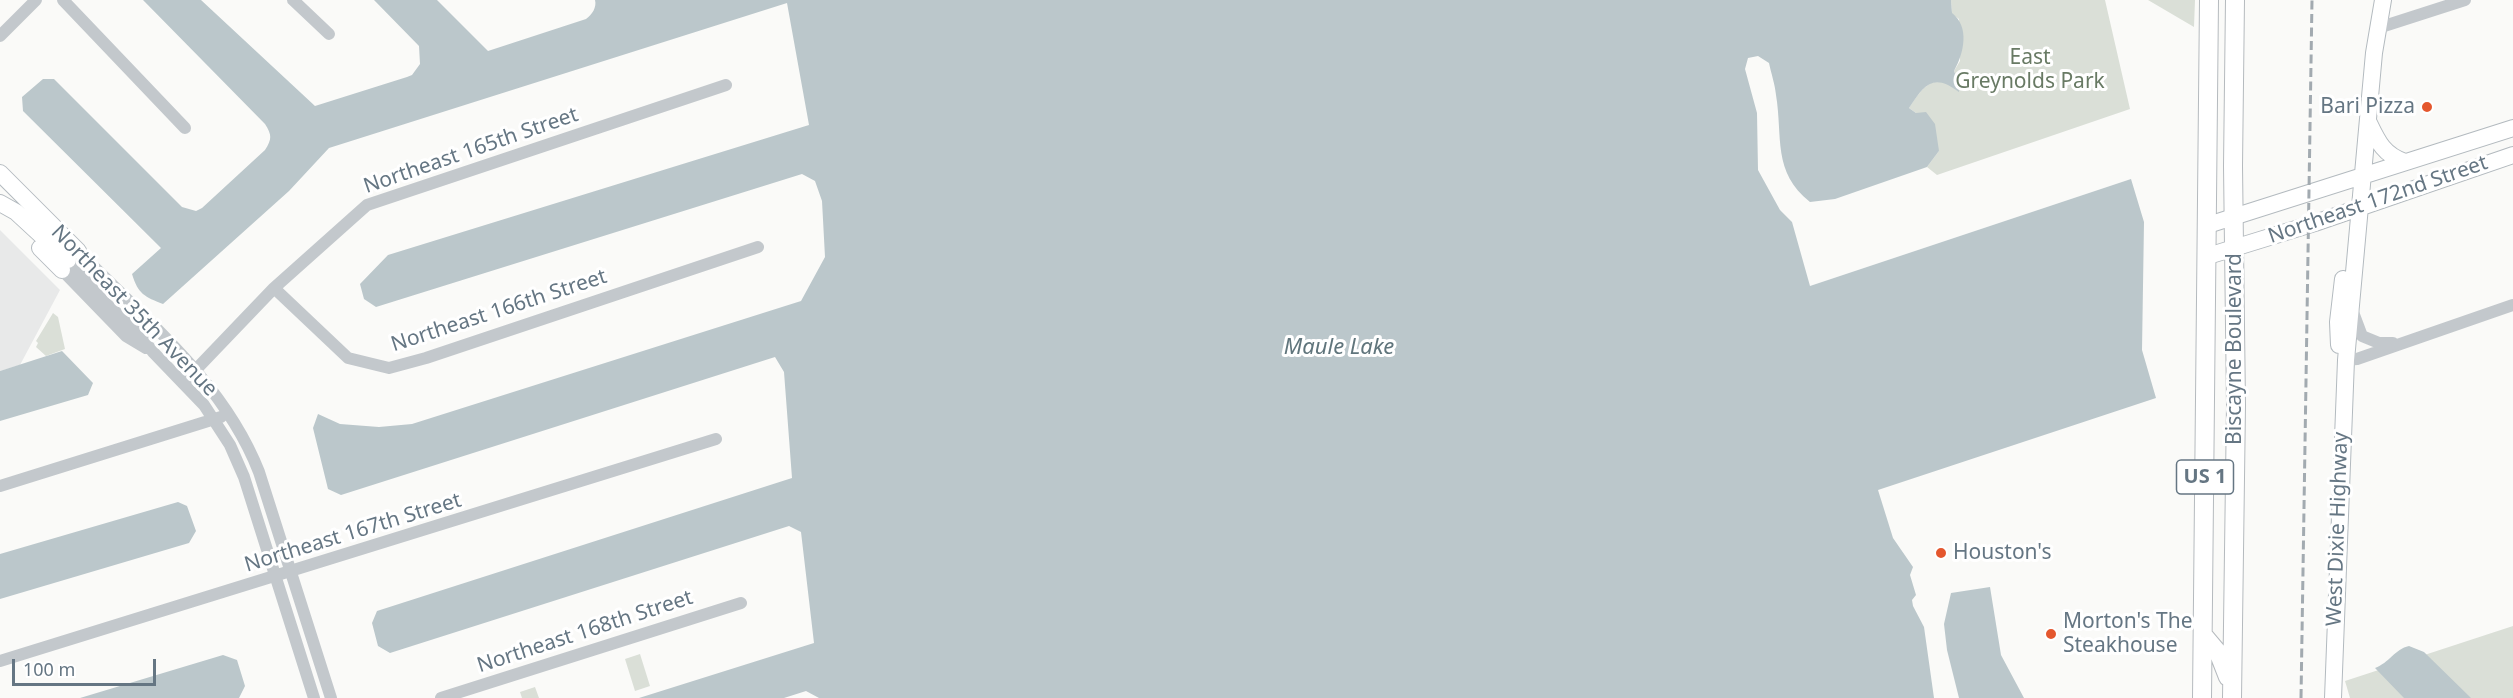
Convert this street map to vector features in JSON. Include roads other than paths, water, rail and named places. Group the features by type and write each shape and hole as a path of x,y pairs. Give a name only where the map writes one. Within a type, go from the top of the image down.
{"main road":[{"name":"Biscayne Boulevard","path":"2202,698 2209,0"},
{"name":"Biscayne Boulevard","path":"2232,694 2236,405 2235,0"},
{"path":"2203,635 2219,654 2232,694"}],"street":[{"path":"0,36 36,0"},
{"path":"63,0 185,128"},
{"path":"293,0 330,34"},
{"name":"West Dixie Highway","path":"2333,698 2346,360 2352,307 2352,278 2362,207 2368,123 2383,0"},
{"path":"2378,28 2465,0"},
{"name":"Northeast 165th Street","path":"184,382 274,288 367,205 726,85"},
{"path":"2368,123 2382,148 2392,157 2412,159 2428,167 2427,176 2421,186"},
{"name":"Northeast 172nd Street","path":"2208,225 2513,128"},
{"path":"2443,150 2437,158 2436,166 2440,173 2447,177"},
{"name":"Northeast 172nd Street","path":"2208,256 2362,207 2513,155"},
{"name":"Northeast 35th Avenue","path":"0,174 126,336 152,351"},
{"name":"Northeast 35th Avenue","path":"1,204 10,218 69,261 195,369 230,412 253,455 331,698"},
{"name":"West Dixie Highway","path":"2346,360 2339,349 2338,322 2349,227 2362,207"},
{"name":"Northeast 166th Street","path":"274,288 348,358 389,368 758,247"},
{"name":"Northeast 35th Avenue","path":"69,261 112,299 116,312 135,329 152,351 184,382 216,420 244,477 314,698"},
{"path":"2346,360 2356,359 2513,305"},
{"path":"2352,307 2362,336 2379,343 2400,344"},
{"path":"0,486 216,420 230,412"},
{"name":"Northeast 167th Street","path":"0,661 716,439"},
{"name":"Northeast 168th Street","path":"441,698 741,603"}],"water":[{"name":"Maule Lake","path":"143,0 201,0 315,106 412,75 420,64 419,46 374,0 437,0 488,51 586,19 594,11 595,0 1951,0 1952,13 1958,19 1963,33 1963,48 1954,71 1959,92 1950,86 1936,82 1919,93 1909,108 1916,113 1926,112 1935,124 1939,151 1927,167 1835,199 1810,202 1798,191 1790,179 1781,153 1778,110 1769,63 1758,56 1748,58 1745,69 1757,113 1758,170 1780,210 1792,222 1810,286 2131,179 2144,222 2142,350 2156,398 1878,490 1893,538 1913,567 1910,575 1916,595 1912,600 1924,627 1934,698 819,698 806,691 784,698 639,698 814,643 801,532 789,526 390,653 378,646 372,623 377,611 792,478 784,372 775,357 341,495 328,489 313,428 318,414 340,424 379,427 412,424 801,301 825,257 822,201 815,181 802,174 376,307 364,299 360,284 388,255 809,125 787,3 329,148 289,191 163,304 143,294 132,274 161,248 23,111 22,97 43,79 54,79 182,207 196,211 202,208 265,150 270,134 265,124"},
{"path":"62,351 93,383 88,395 0,421 0,371"},
{"path":"178,502 187,506 196,531 189,543 0,599 0,554"},
{"path":"1990,587 2001,655 2024,698 1959,698 1947,650 1944,624 1951,593"},
{"path":"2409,646 2424,652 2471,698 2404,698 2375,668"},
{"path":"223,655 237,660 245,686 239,698 80,698"}],"railway":[{"path":"2301,698 2312,0"}],"place":[{"name":"Bari Pizza","path":"2427,107"},
{"name":"Houston's","path":"1941,553"},
{"name":"Morton's The Steakhouse","path":"2051,634"}],"park label":[{"name":"East Greynolds Park","path":"2030,70"}]}
